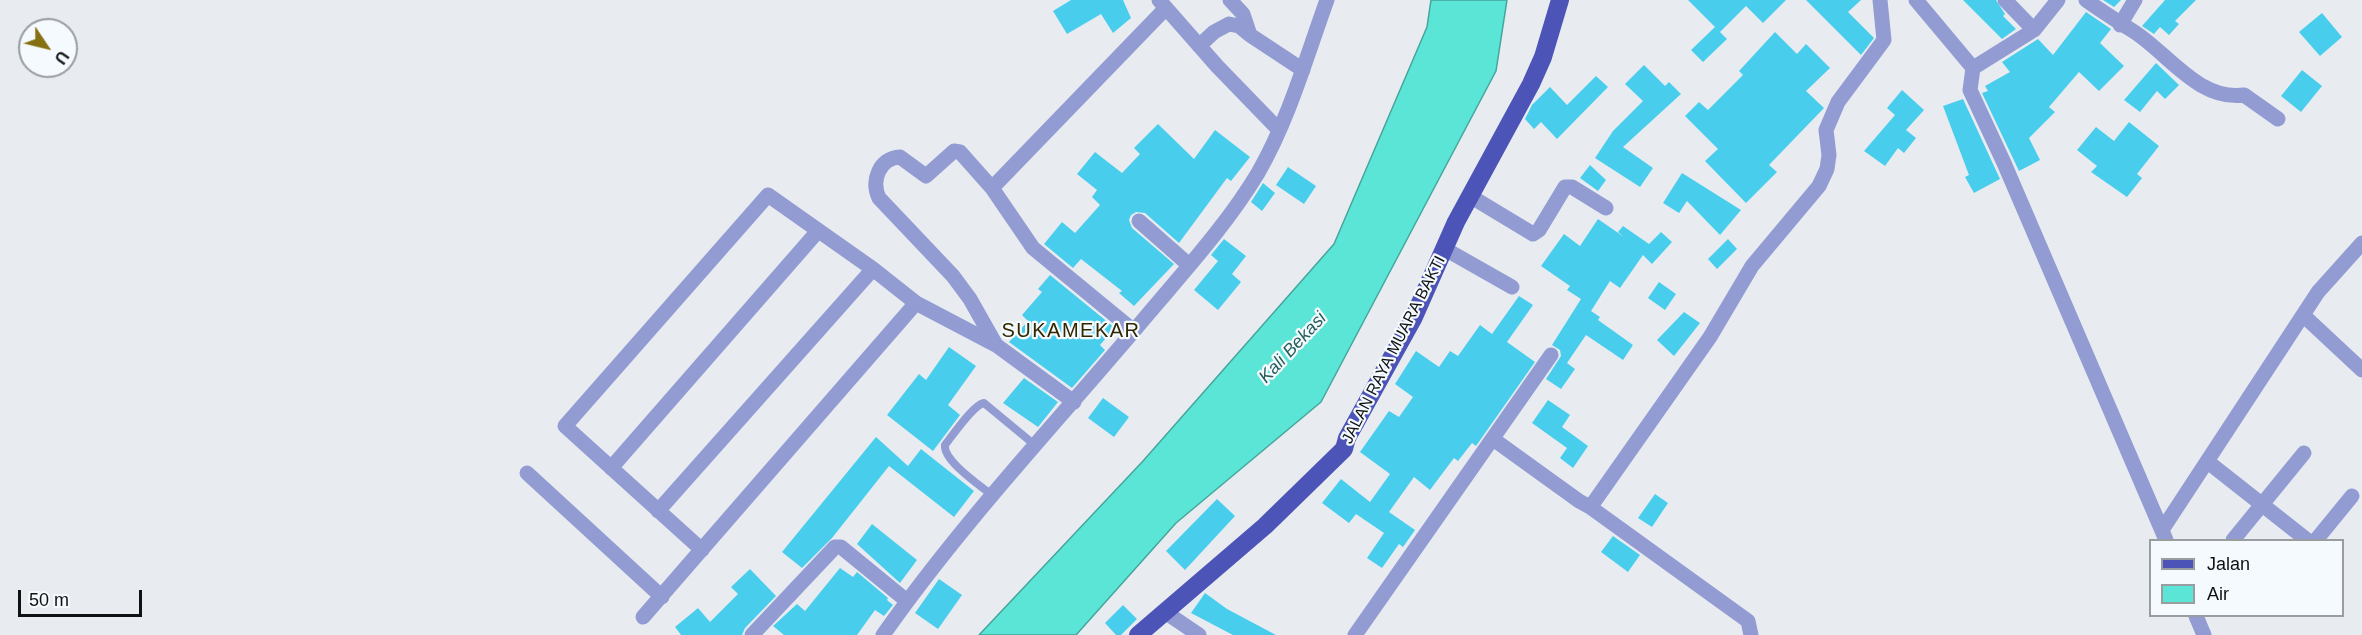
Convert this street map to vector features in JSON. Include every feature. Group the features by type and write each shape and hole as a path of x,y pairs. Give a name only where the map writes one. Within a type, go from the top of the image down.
{"main road":[{"name":"JALAN RAYA MUARA BAKTI","path":"1138,635 1265,526 1344,450 1347,438 1413,319 1470,196 1532,84 1543,57 1560,0"}],"street":[{"path":"1230,0 1243,14 1250,35"},
{"path":"883,635 907,601 993,496 1134,331 1240,201 1279,130 1328,0"},
{"path":"1590,507 1710,337 1752,266 1819,186 1827,169 1829,155 1826,130 1838,102 1884,40 1880,0"},
{"path":"2005,0 2034,30"},
{"path":"1972,68 2034,30 2058,0"},
{"path":"2086,0 2132,31 2214,93 2230,97 2244,95 2278,119"},
{"path":"2120,25 2135,0"},
{"path":"1926,3 1972,68 1970,90 2004,163 2164,535"},
{"path":"992,188 1163,4 1199,46 1279,130"},
{"path":"1199,46 1214,32 1229,24 1239,26 1303,70"},
{"path":"996,345 970,298 953,276 879,198 874,188 876,176 892,157 900,157 926,176 958,150 992,188 1033,248 1134,331"},
{"path":"1470,196 1533,234 1539,231 1567,186 1606,208"},
{"path":"702,550 566,426 768,195 873,269 916,303 996,345 1074,402"},
{"path":"1139,221 1189,265"},
{"path":"611,468 818,231"},
{"path":"2164,535 2208,462 2318,292 2362,243"},
{"path":"1445,249 1512,287"},
{"path":"658,511 873,269"},
{"path":"644,617 916,303"},
{"path":"2303,315 2362,370"},
{"path":"1355,635 1551,355"},
{"path":"1493,439 1748,621 1751,635"},
{"path":"2235,539 2304,453"},
{"path":"2208,462 2306,539"},
{"path":"527,473 662,597"},
{"path":"2317,539 2352,496"},
{"path":"752,635 835,547 841,547 907,601"},
{"path":"1165,612 1199,635"},
{"path":"2197,617 2204,635"}],"lane":[{"path":"993,496 950,460 944,450 945,445 979,404 988,405 1036,446"}],"water":[{"name":"Kali Bekasi","path":"1431,0 1507,0 1496,71 1321,402 1176,523 1076,635 979,635 1143,461 1334,244 1427,27"}],"building":[{"path":"1071,0 1123,0 1131,18 1113,33 1101,14 1067,34 1053,11"},
{"path":"1688,0 1786,0 1763,23 1746,6 1720,32"},
{"path":"1806,0 1861,0 1848,12 1874,38 1861,55"},
{"path":"1963,0 1996,0 2005,14 2003,16 2016,29 2002,39"},
{"path":"2103,0 2121,0 2114,7"},
{"path":"2165,0 2196,0 2175,21 2179,24 2169,35 2160,27 2154,34 2142,26"},
{"path":"2086,12 2111,29 2100,43 2124,66 2099,91 2079,72 2049,107 2055,112 2029,138 2040,160 2019,171 1982,93 1988,91 1985,86 2010,72 2002,62 2038,39 2053,55"},
{"path":"2322,13 2342,37 2320,56 2299,32"},
{"path":"1715,27 1727,39 1703,62 1691,50"},
{"path":"1775,32 1797,54 1806,44 1830,68 1806,91 1824,108 1769,165 1777,172 1746,203 1705,161 1718,149 1685,116 1699,102 1708,110 1743,75 1739,71"},
{"path":"2156,63 2179,85 2165,99 2157,91 2140,112 2124,100"},
{"path":"1644,65 1665,86 1669,82 1681,94 1623,147 1653,168 1640,187 1595,158 1613,131 1643,101 1625,84"},
{"path":"2302,70 2322,86 2301,112 2281,96"},
{"path":"1596,76 1608,87 1557,139 1541,122 1534,129 1525,119 1532,105 1550,87 1567,105"},
{"path":"1902,90 1924,110 1906,130 1916,138 1904,153 1898,148 1885,166 1864,151 1895,115 1887,108"},
{"path":"1963,99 2000,179 1974,193 1965,177 1969,175 1943,106"},
{"path":"2129,122 2159,146 2137,174 2142,178 2127,197 2091,172 2097,166 2077,150 2096,127 2114,141"},
{"path":"1158,124 1194,159 1215,130 1250,157 1231,181 1227,178 1179,243 1145,213 1136,212 1131,215 1129,220 1132,228 1174,264 1134,306 1119,293 1122,291 1081,259 1073,268 1044,244 1062,222 1075,233 1100,205 1092,197 1097,190 1077,174 1095,152 1122,173 1140,154 1134,148"},
{"path":"1590,165 1606,180 1598,191 1580,178"},
{"path":"1288,167 1316,186 1304,204 1276,185"},
{"path":"1682,173 1741,210 1720,235 1687,201 1679,213 1663,203"},
{"path":"1263,183 1275,193 1262,211 1251,202"},
{"path":"1598,219 1624,237 1618,232 1623,226 1649,244 1661,232 1672,242 1652,264 1643,255 1620,288 1610,281 1591,311 1600,317 1598,320 1633,345 1623,360 1586,335 1567,363 1575,369 1561,389 1546,379 1561,356 1560,350 1552,345 1581,299 1567,290 1570,286 1541,266 1564,234 1580,246"},
{"path":"1224,239 1246,256 1232,274 1241,282 1218,310 1194,290 1218,261 1211,255"},
{"path":"1728,239 1737,249 1717,269 1708,259"},
{"path":"1050,275 1115,328 1100,345 1105,350 1072,388 1009,342 1028,321 1022,315 1042,292 1038,289"},
{"path":"1659,282 1676,294 1665,310 1648,298"},
{"path":"1519,296 1533,305 1507,342 1535,362 1476,446 1472,443 1458,461 1454,458 1430,490 1414,477 1389,512 1415,530 1403,547 1399,544 1382,568 1367,558 1384,533 1356,514 1349,523 1322,503 1341,479 1370,502 1390,474 1360,452 1389,411 1399,417 1413,397 1395,384 1416,351 1439,367 1450,351 1458,356 1480,325 1492,334"},
{"path":"1684,312 1700,323 1674,356 1657,340"},
{"path":"949,347 976,366 948,405 960,415 933,451 887,415 919,374 926,380"},
{"path":"1024,378 1058,402 1038,427 1003,403"},
{"path":"1103,398 1129,417 1114,437 1088,418"},
{"path":"1548,400 1570,415 1562,427 1588,446 1573,468 1560,458 1567,448 1532,423"},
{"path":"876,437 908,466 921,449 974,491 954,517 889,466 832,538 802,568 782,552"},
{"path":"1655,494 1668,503 1652,527 1638,518"},
{"path":"1217,499 1235,516 1185,570 1166,551"},
{"path":"872,524 917,560 900,583 857,544"},
{"path":"1613,536 1640,555 1628,572 1601,552"},
{"path":"840,568 853,577 857,572 888,598 887,600 893,605 884,616 875,610 857,635 784,635 773,626 797,604 805,611"},
{"path":"750,569 776,596 745,628 742,635 681,635 675,627 698,608 710,622 738,594 731,587"},
{"path":"939,579 962,595 938,629 915,613"},
{"path":"1205,593 1227,609 1276,635 1233,635 1191,613"},
{"path":"1123,605 1137,619 1121,635 1116,635 1105,623"}],"district":[{"name":"SUKAMEKAR","path":"1071,331"}]}
